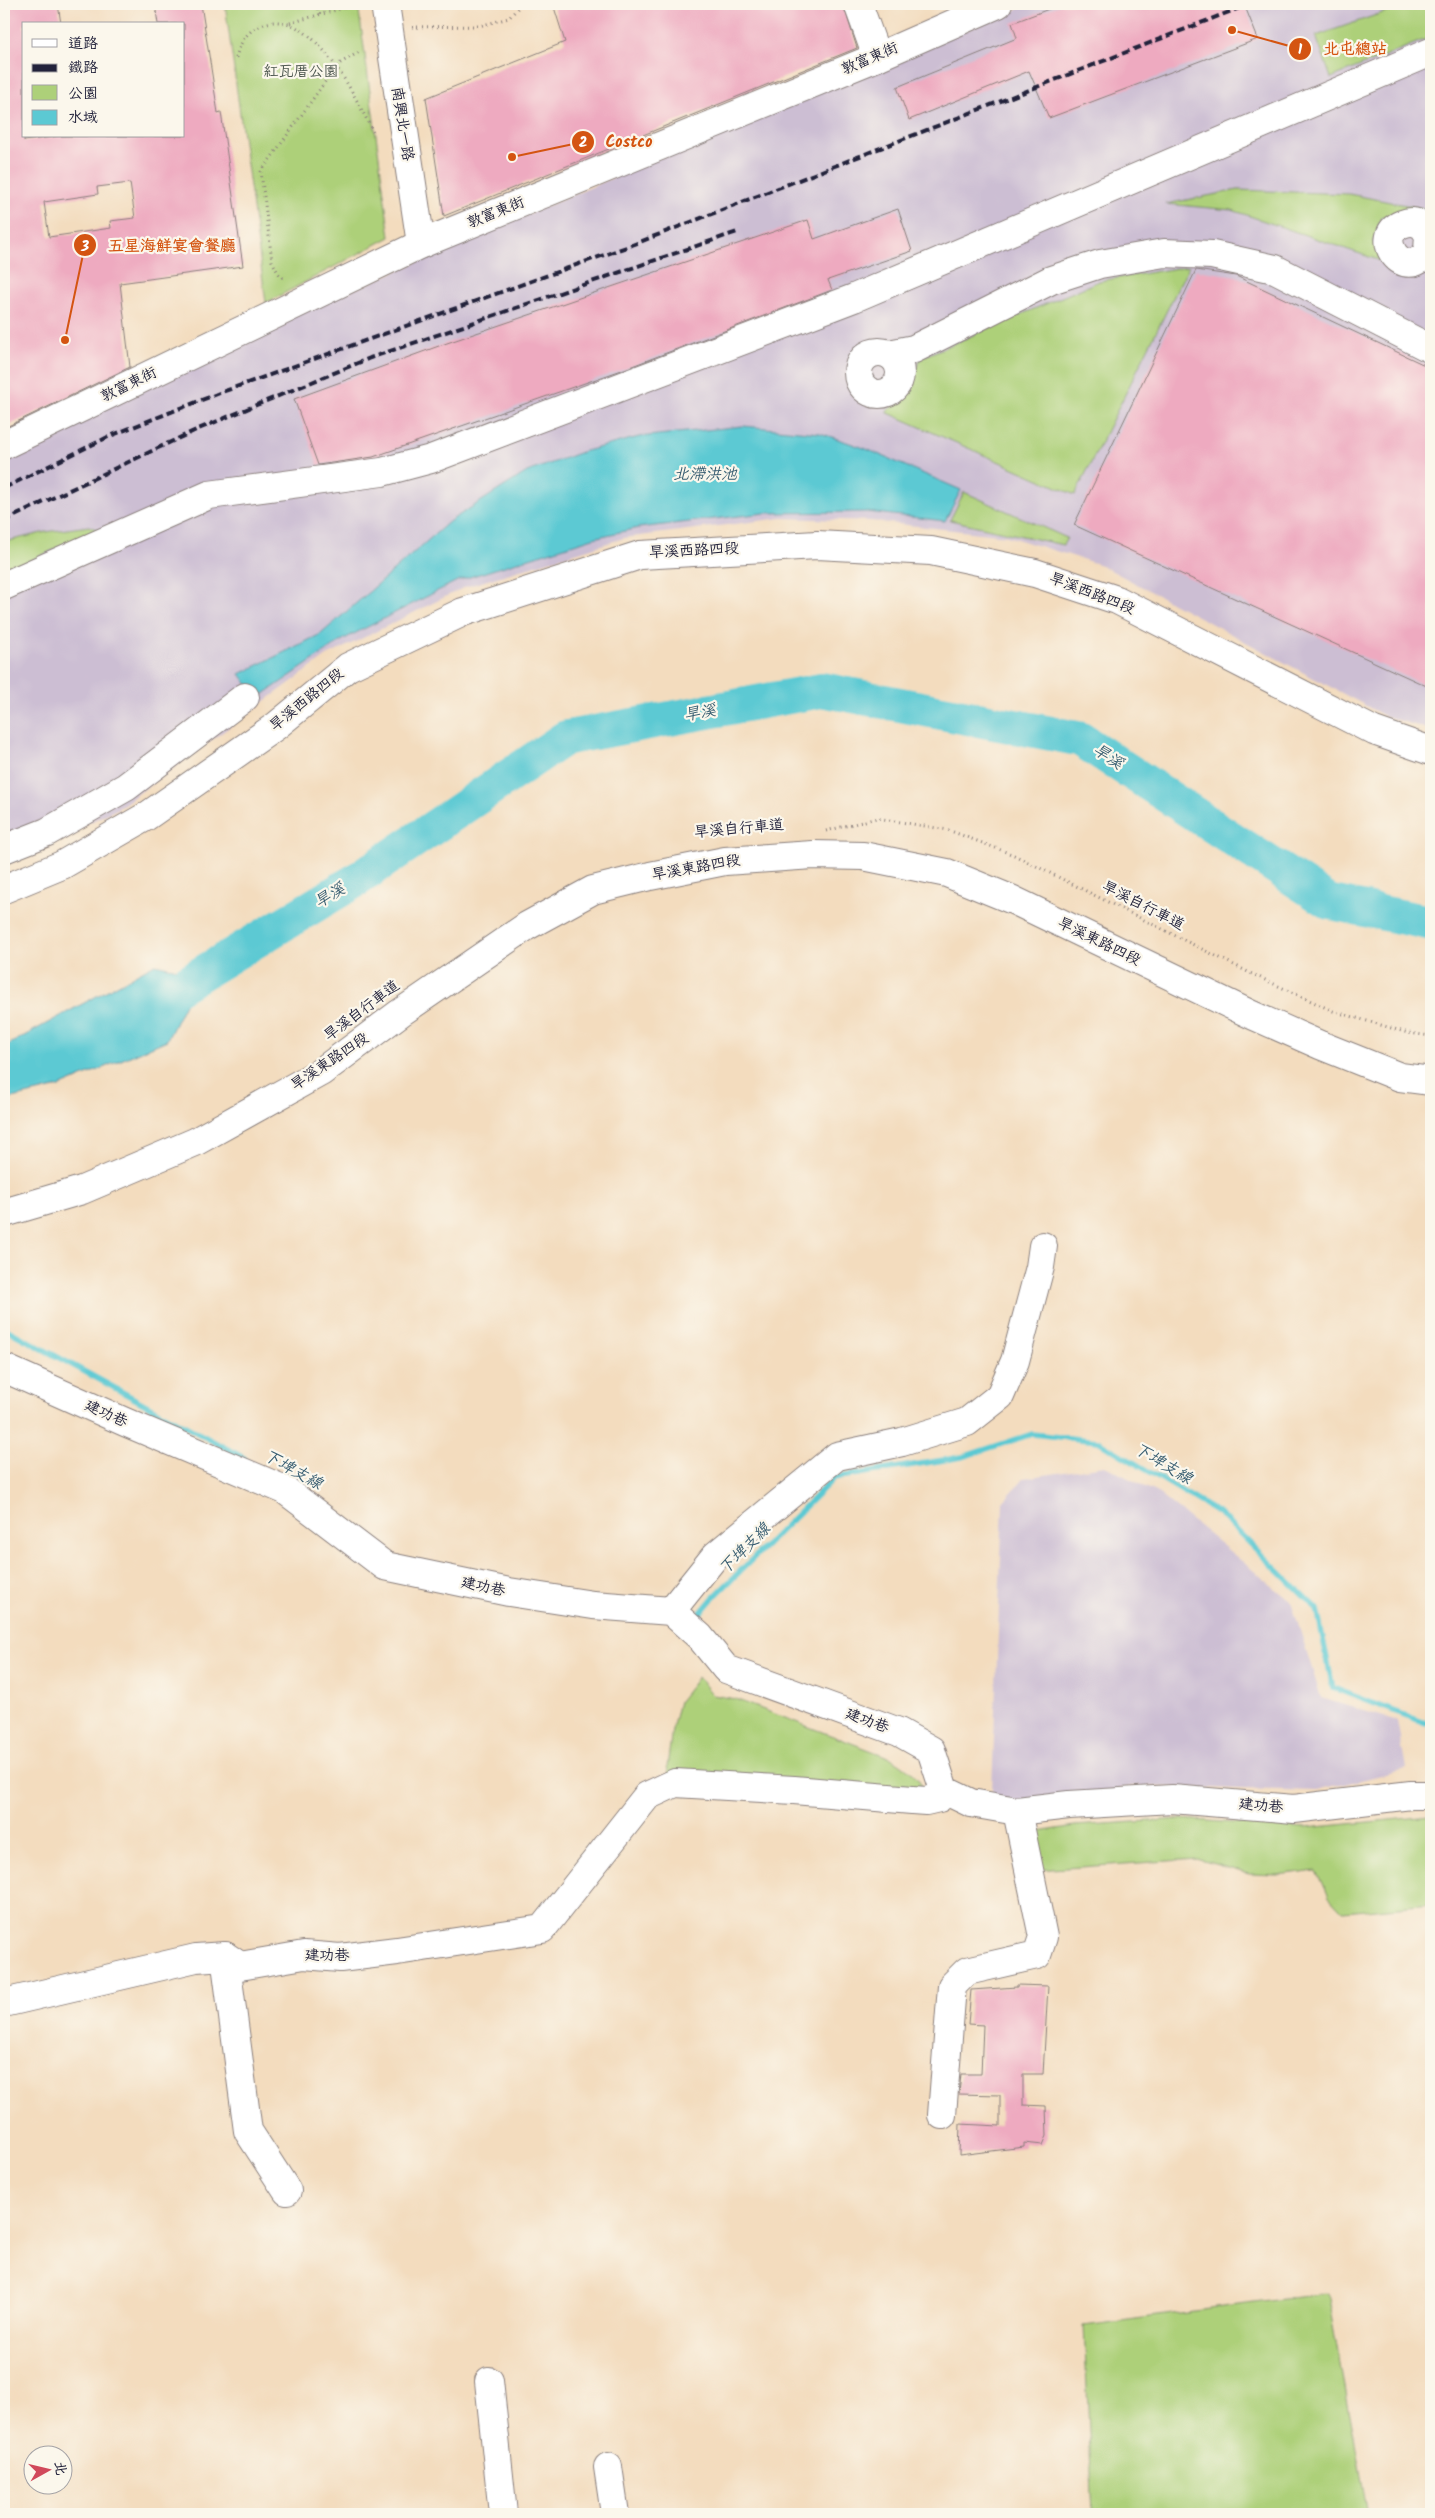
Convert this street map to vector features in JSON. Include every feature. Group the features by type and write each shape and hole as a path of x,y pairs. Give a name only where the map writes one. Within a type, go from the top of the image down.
{"street":[{"path":"858,4 877,57"},
{"name":"敦富東街","path":"4,445 421,244 877,57 998,4"},
{"name":"南興北一路","path":"386,16 421,244"},
{"path":"4,586 209,495 382,472 431,459 854,298 1431,52"},
{"path":"901,358 1050,280 1100,264 1164,253 1212,255 1275,269 1431,349"},
{"name":"旱溪西路四段","path":"4,889 62,866 147,816 276,726 348,667 463,612 640,555 818,545 931,551 1035,573 1117,600 1374,731 1431,751"},
{"path":"4,849 47,832 126,787 245,697"},
{"name":"旱溪東路四段","path":"4,1214 82,1190 196,1142 321,1072 400,1013 527,926 593,890 725,861 813,854 863,856 947,873 1013,900 1294,1034 1400,1077 1431,1081"},
{"path":"671,1611 716,1555 837,1456 902,1442 967,1422 1000,1396 1015,1361 1040,1267 1043,1246"},
{"name":"建功巷","path":"4,1368 285,1490 385,1566 509,1592 593,1605 671,1611 700,1637 726,1669 899,1732 931,1750 944,1790 971,1803 1017,1811 1069,1805 1172,1799 1294,1809 1411,1795 1431,1795"},
{"name":"建功巷","path":"4,2003 196,1958 225,1956 240,1966 304,1955 340,1958 542,1929 647,1796 674,1783 794,1790 926,1801 939,1798 944,1790"},
{"path":"942,2116 952,1986 967,1971 1038,1955 1043,1937 1017,1811"},
{"path":"225,1956 248,2131 287,2191"},
{"path":"489,2382 503,2514"},
{"path":"608,2467 615,2514"}],"path":[{"path":"316,4 320,15"},
{"path":"386,16 479,26 510,18 520,4"},
{"path":"236,58 245,37 256,28 267,23 290,24 354,5"},
{"path":"290,24 316,42 337,65 373,132"},
{"path":"283,278 272,261 261,172 337,65 361,51"},
{"name":"旱溪自行車道","path":"824,831 877,818 948,830 1014,855 1250,973 1333,1010 1408,1033 1431,1036"}],"shaded area":[{"path":"1030,4 1431,4 1431,730 1385,716 1101,565 1007,536 871,521 782,518 624,538 465,587 327,656 117,809 4,862 4,457 269,326 824,87"},
{"path":"1105,1466 1159,1494 1291,1601 1321,1698 1397,1721 1406,1769 1316,1791 1133,1786 991,1816 1003,1502 1024,1478"}],"green space":[{"name":"紅瓦厝公園","path":"225,4 358,4 390,237 266,303"},
{"path":"1408,4 1431,4 1431,37 1331,78 1316,36"},
{"path":"1238,190 1349,194 1431,210 1431,218 1404,213 1381,217 1373,241 1381,261 1232,210 1166,204"},
{"path":"1189,266 1075,495 886,412 908,392 920,358 1099,281"},
{"path":"964,492 1067,538 1063,545 950,520"},
{"path":"89,526 98,530 4,572 4,542 46,532"},
{"path":"698,1677 713,1695 735,1699 891,1758 914,1775 923,1789 673,1786 667,1767 672,1730 679,1701"},
{"path":"1431,1816 1431,1904 1343,1912 1329,1897 1317,1870 1277,1875 1249,1874 1197,1859 1037,1870 1033,1833 1075,1826 1180,1819 1306,1828"},
{"path":"1328,2293 1368,2514 1093,2514 1084,2326"}],"water":[{"name":"北滯洪池","path":"743,426 820,433 864,448 961,490 945,521 867,512 765,513 638,528 593,538 457,581 344,639 258,698 240,674 321,634 450,521 527,472 582,452 639,437"},
{"path":"155,964 200,974 167,1040 59,1087 4,1100 4,1047"}],"building":[{"path":"4,4 58,4 61,22 22,22 22,138 24,138 24,141 45,138 185,138 185,22 158,22 155,4 201,4 218,113 221,112 243,266 120,283 130,367 4,428","holes":["130,183 135,218 110,221 111,228 49,237 44,202 98,194 97,187"]},
{"path":"553,4 843,4 857,48 444,216 426,98 565,42"},
{"path":"1062,4 1244,4 1258,39 1049,118 1029,71 909,120 897,87 1017,38 1012,23"},
{"path":"898,209 912,251 828,280 832,290 619,371 373,457 318,465 294,399 447,343 808,220 814,239"},
{"path":"1196,270 1236,276 1431,368 1431,688 1074,525"},
{"path":"1017,1985 1048,1986 1043,2074 1023,2074 1023,2105 1046,2106 1047,2136 1043,2145 1024,2143 1024,2147 959,2155 960,2124 1000,2126 1000,2095 959,2094 961,2074 981,2074 983,2025 968,2024 971,1990 1017,1987"}],"waterway":[{"name":"旱溪","path":"159,999 355,881 565,738 824,690 1080,739 1329,902 1431,923"},
{"name":"下埤支線","path":"4,1328 244,1458"},
{"name":"下埤支線","path":"690,1616 697,1617 712,1599 834,1478 962,1457 1032,1434 1098,1441 1220,1514 1317,1609 1333,1688 1431,1725"}],"railway":[{"path":"4,488 110,436 222,392 632,245 1247,5"},
{"path":"4,521 196,430 370,358 740,231"}],"place":[{"name":"北屯總站","path":"1232,30"},
{"name":"Costco","path":"512,157"},
{"name":"五星海鮮宴會餐廳","path":"65,340"}]}
